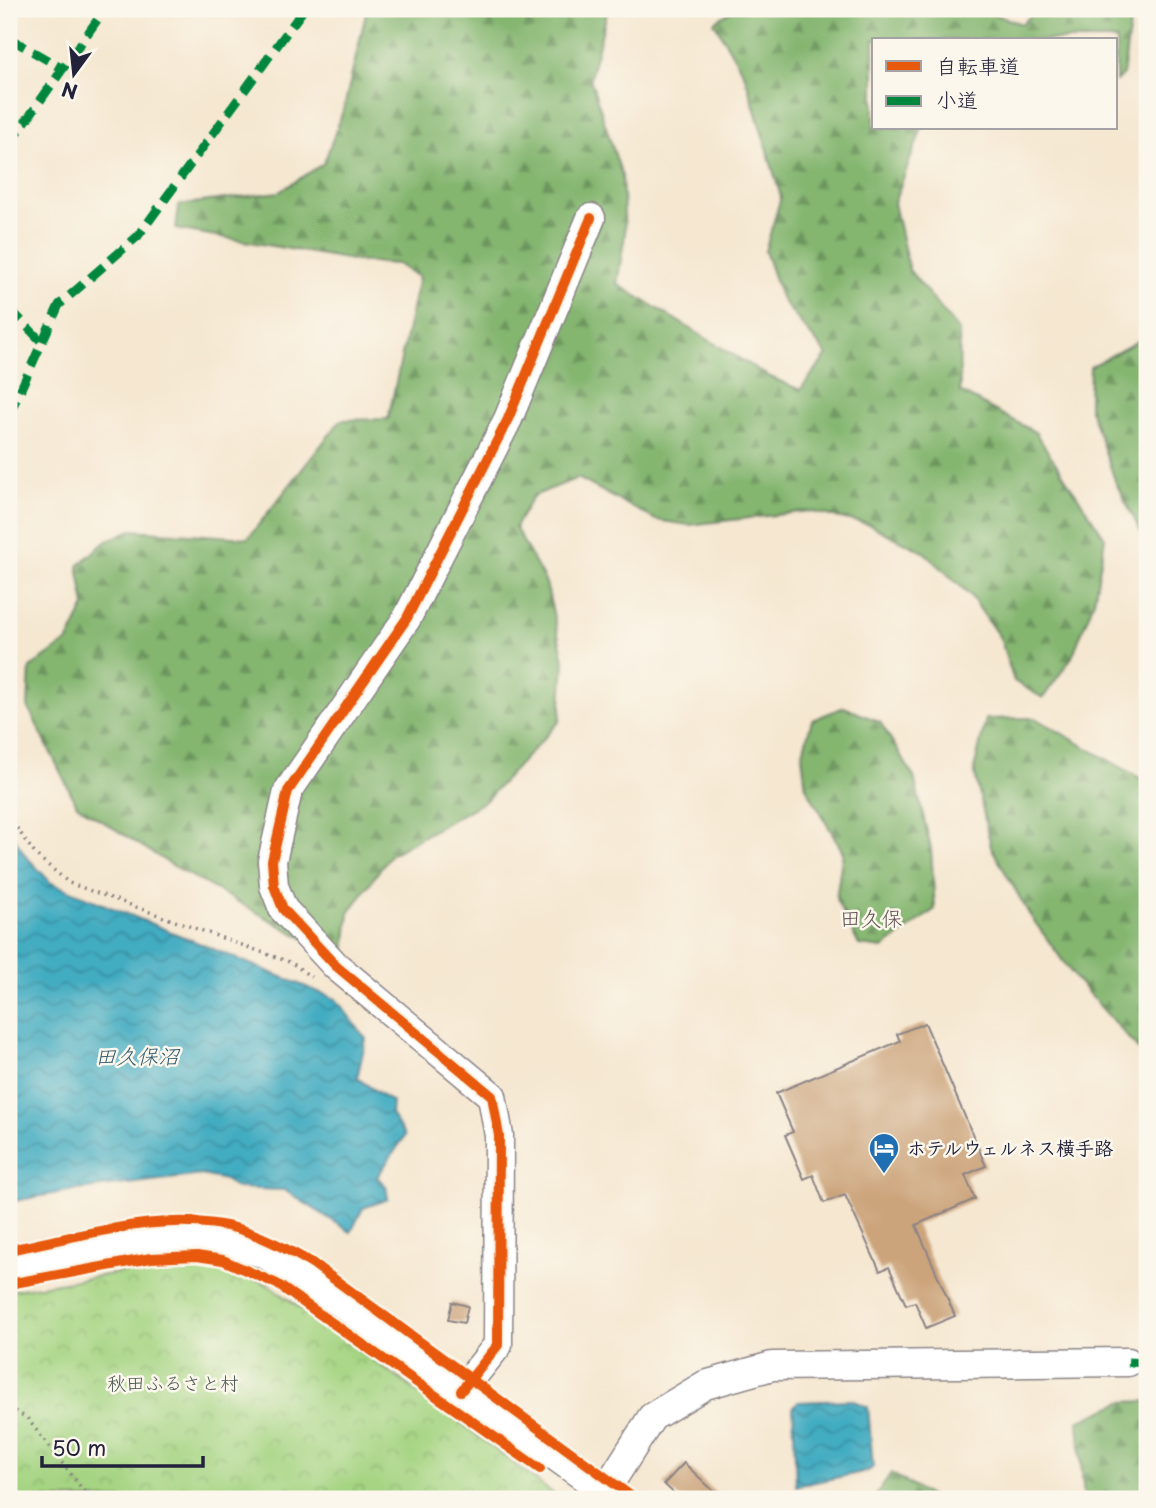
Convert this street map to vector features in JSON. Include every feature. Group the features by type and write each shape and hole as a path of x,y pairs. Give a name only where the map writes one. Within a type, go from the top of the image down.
{"street":[{"path":"461,1391 498,1345 499,1136 492,1097 336,966 292,919 283,909 274,886 272,861 288,791 407,618 508,419 592,218"},
{"path":"9,1263 138,1239 208,1236 239,1244 287,1266 461,1391 555,1474 610,1495 652,1417 705,1385 772,1366 1128,1362"}],"path":[{"path":"9,809 12,821 35,855 69,883 292,963 313,979"},
{"path":"9,1408 27,1418 90,1499"}],"green space":[{"path":"367,9 608,9 590,78 622,176 625,234 617,284 768,376 800,390 827,355 782,300 765,251 781,197 745,76 714,22 735,9 979,9 1022,24 1037,9 1132,9 1123,75 1118,79 1118,38 872,38 872,130 921,130 894,203 909,270 959,331 960,392 1035,432 1105,538 1094,601 1072,657 1043,698 1014,681 1000,638 970,595 924,552 868,524 809,511 689,525 656,520 578,478 533,496 515,527 546,583 564,660 560,721 485,801 390,855 349,913 344,961 170,864 77,805 28,707 30,668 68,641 85,606 78,566 106,541 131,530 248,538 341,420 388,419 419,277 397,264 358,261 176,229 179,205 279,192 324,163 344,108"},
{"path":"1147,336 1147,544 1116,483 1089,406 1090,367"},
{"path":"844,707 880,722 914,777 931,849 935,909 883,948 859,945 836,899 843,852 806,787 802,756 812,720"},
{"path":"1035,718 1147,782 1147,1059 1076,979 1029,914 991,847 974,770 986,719"},
{"name":"秋田ふるさと村","path":"173,1264 220,1266 267,1284 465,1426 560,1499 9,1499 9,1291"},
{"path":"1147,1401 1147,1499 1084,1499 1078,1421 1122,1402"},
{"path":"891,1473 933,1498 935,1499 873,1499"}],"water":[{"name":"田久保沼","path":"9,829 25,855 51,883 336,999 366,1039 357,1078 392,1102 391,1114 405,1136 377,1177 386,1186 388,1199 363,1208 351,1232 284,1190 237,1188 225,1180 202,1175 68,1191 9,1202"},
{"path":"851,1400 868,1407 873,1467 868,1471 796,1486 793,1406 798,1402"}],"building":[{"name":"ホテルウェルネス横手路","path":"925,1023 986,1166 965,1175 975,1199 916,1225 955,1316 926,1328 915,1302 906,1305 889,1267 880,1271 845,1195 824,1203 813,1175 804,1179 785,1135 793,1132 776,1093 900,1041 897,1034"},
{"path":"452,1302 468,1306 464,1323 448,1320"},
{"path":"684,1463 722,1499 680,1499 664,1484"}],"marked path":[{"path":"9,145 105,9"},
{"path":"9,415 59,305 138,236 304,9"},
{"path":"9,38 63,69"},
{"path":"9,308 42,342"},
{"path":"1128,1362 1147,1363"}],"cycle path":[{"path":"461,1391 498,1345 499,1136 492,1096 336,966 283,909 274,886 272,861 288,791 407,618 508,419 591,218"},
{"path":"9,1250 94,1232 154,1223 212,1223 258,1236 312,1263 635,1499"},
{"path":"9,1284 151,1258 197,1256 223,1260 277,1284 540,1469"}],"place":[{"name":"ホテルウェルネス横手路","path":"884,1175"}],"district":[{"name":"田久保","path":"871,919"}]}
